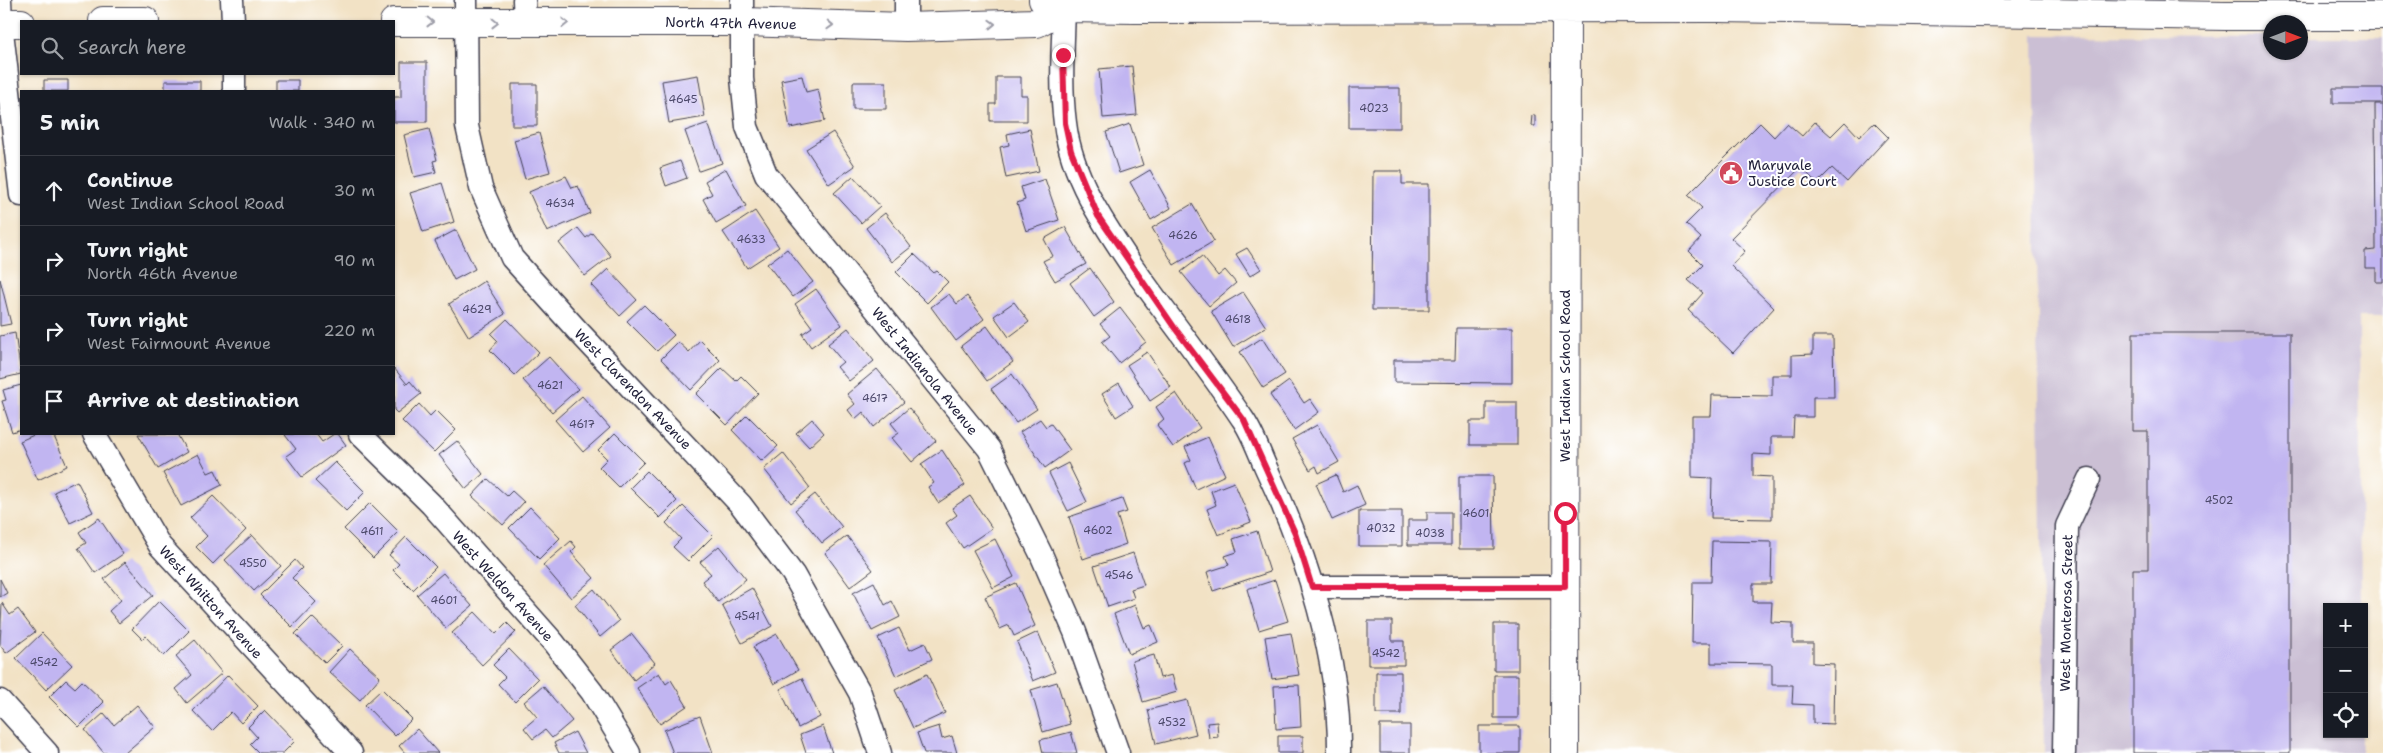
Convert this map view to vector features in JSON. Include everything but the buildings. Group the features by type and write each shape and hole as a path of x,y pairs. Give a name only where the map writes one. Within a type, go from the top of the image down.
{"street":[{"path":"232,0 233,20"},
{"path":"906,0 906,27"},
{"path":"1054,4 1063,55 1065,123 1071,151 1098,216 1174,327 1244,420 1295,533 1312,587 1332,678 1339,753"},
{"name":"North 47th Avenue","path":"395,22 466,11 742,11 906,27 1037,23 1054,4 1566,4 2383,16"},
{"name":"West Indian School Road","path":"1565,753 1566,4"},
{"name":"West Clarendon Avenue","path":"466,11 467,126 481,188 512,258 741,505 793,574 860,693 880,753"},
{"name":"West Indianola Avenue","path":"742,11 742,78 747,128 766,174 989,449 1041,554 1075,632 1118,753"},
{"path":"6,17 20,182"},
{"path":"234,75 234,90"},
{"name":"West Whitton Avenue","path":"95,435 160,546 351,753"},
{"name":"West Weldon Avenue","path":"361,435 431,504 554,642 592,692 630,753"},
{"name":"West Monterosa Street","path":"2064,753 2066,526 2089,479"},
{"path":"1312,587 1565,587"},
{"path":"0,701 47,753"}],"shaded area":[{"path":"2034,35 2263,36 2263,60 2308,60 2308,37 2383,37 2383,317 2359,317 2361,603 2323,603 2323,738 2361,738 2361,753 2044,753"}],"place":[{"name":"Maryvale Justice Court","path":"1731,173"}],"route":[{"path":"1063,55 1065,123 1071,151 1098,216 1174,327 1244,420 1295,533 1312,587 1565,587 1565,513"}]}
